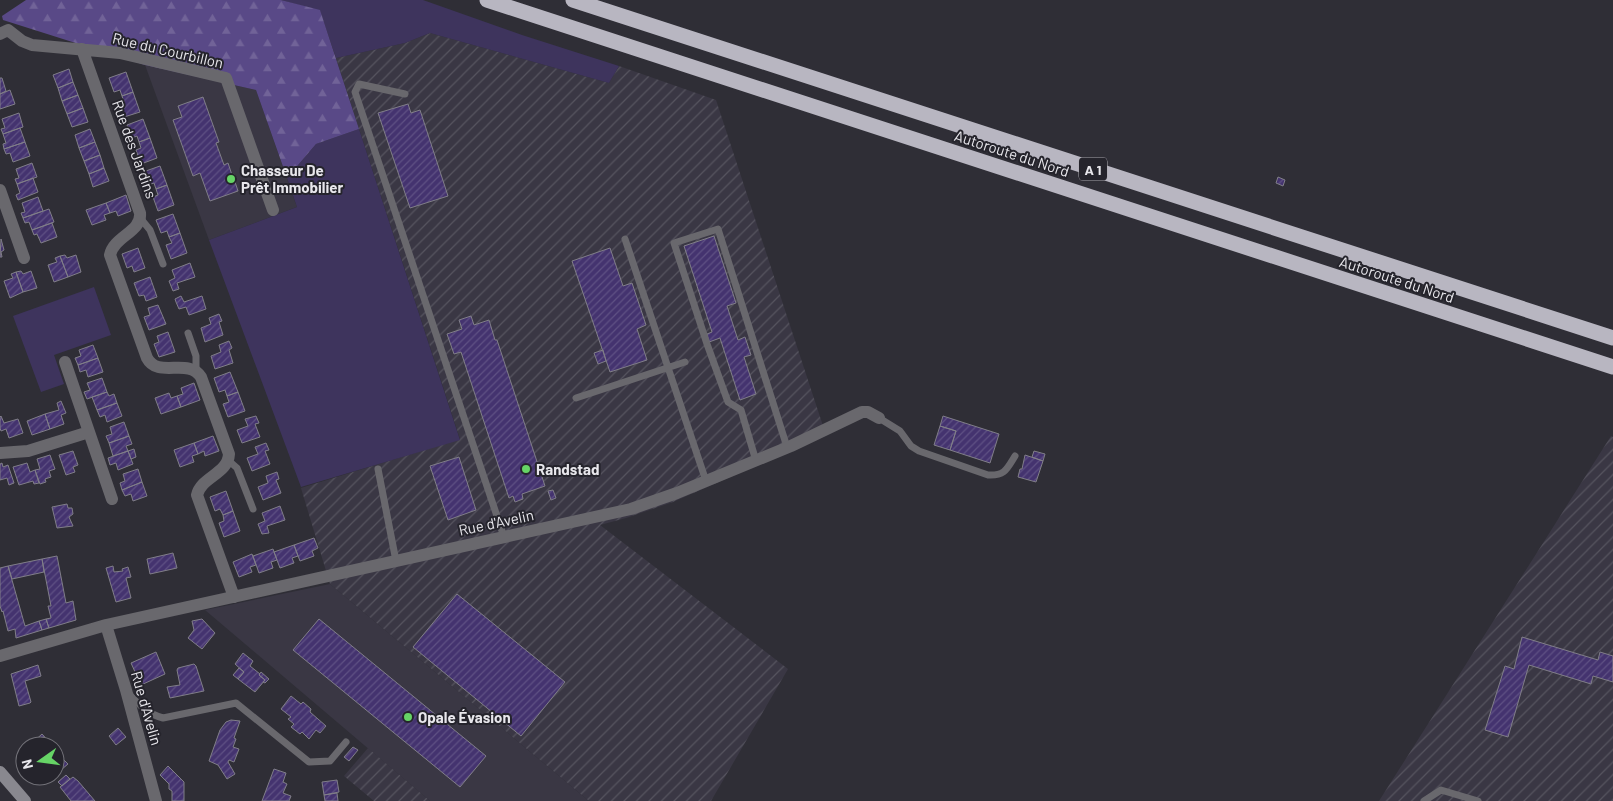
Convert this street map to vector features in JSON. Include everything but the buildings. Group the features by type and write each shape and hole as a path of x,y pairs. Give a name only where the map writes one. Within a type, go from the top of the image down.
{"highway":[{"name":"Autoroute du Nord","path":"487,0 1613,367"},
{"name":"Autoroute du Nord","path":"573,0 1613,338"}],"main road":[{"path":"0,772 25,801"}],"street":[{"name":"Rue du Courbillon","path":"0,34 8,30 22,41 32,45 120,53 226,78 273,210"},
{"name":"Rue des Jardins","path":"82,50 141,219 136,227 114,244 110,255 148,361 154,366 196,370"},
{"path":"0,190 24,258"},
{"path":"64,362 112,499"},
{"path":"196,370 201,377 228,450 228,460 224,467 200,487 197,495 234,597"},
{"name":"Rue d'Avelin","path":"0,656 106,625 630,509 659,500 706,481 787,447 862,412 868,412 879,418"},
{"path":"0,454 28,451 88,432"},
{"name":"Rue d'Avelin","path":"106,625 156,801"}],"lane":[{"path":"405,94 360,84 356,92 504,537"},
{"path":"141,219 150,230 163,264"},
{"path":"756,460 741,410 728,402 674,243 718,229 787,447"},
{"path":"625,239 706,481"},
{"path":"188,333 196,356 196,370"},
{"path":"576,398 685,362"},
{"path":"879,418 900,431 911,446 919,451 988,475 1006,472 1016,456"},
{"path":"228,460 237,468 253,509"},
{"path":"378,469 396,561"},
{"path":"126,690 140,705 154,715 163,718 236,703 309,762 330,762 346,742"},
{"path":"1424,801 1441,790 1478,801"}],"shaded area":[{"path":"281,0 423,0 522,35 619,66 609,83 430,33 405,43 336,58 320,11"},
{"path":"430,33 609,83 619,66 716,100 826,435 673,502 600,525 788,669 711,801 589,801 330,584 301,488 460,439 336,58 405,43"},
{"path":"145,65 256,90 297,207 209,240"},
{"path":"359,129 460,440 301,487 209,240 297,207 287,178 316,144"},
{"path":"94,287 111,335 54,355 64,384 41,392 13,316"},
{"path":"1611,436 1613,437 1613,801 1379,801"},
{"path":"330,584 589,801 430,801 205,610"},
{"path":"368,748 430,801 374,801 344,776"}],"green space":[{"path":"26,0 281,0 320,10 359,129 316,144 287,178 256,90 145,65 3,20 2,16"}],"place":[{"name":"Chasseur De Prêt Immobilier","path":"231,179"},
{"name":"Randstad","path":"526,469"},
{"name":"Opale Évasion","path":"408,717"}]}
